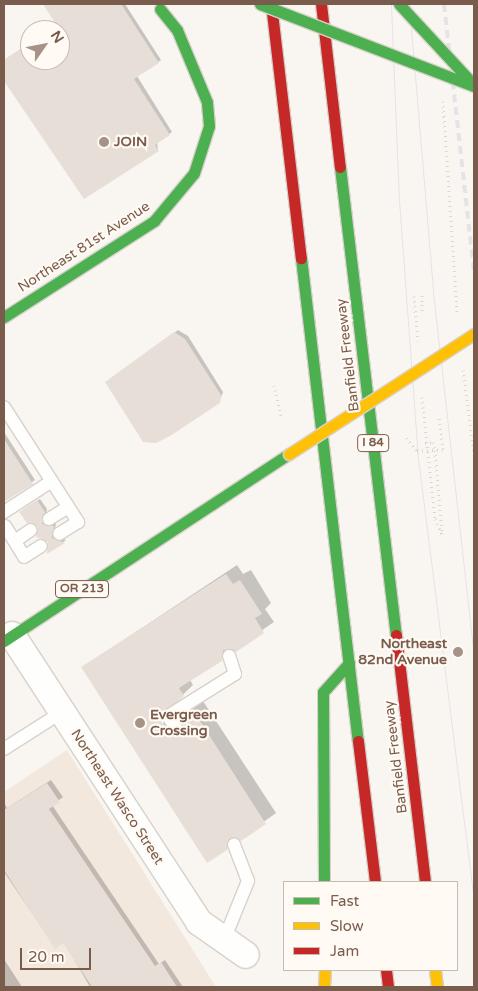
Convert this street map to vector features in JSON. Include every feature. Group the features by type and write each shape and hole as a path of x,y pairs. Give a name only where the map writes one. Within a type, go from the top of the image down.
{"main road":[{"path":"149,4 160,9"},
{"path":"260,4 474,86"},
{"path":"271,4 375,881"},
{"name":"Banfield Freeway","path":"321,4 425,881"},
{"path":"399,4 474,86"},
{"name":"Northeast 81st Avenue","path":"160,9 177,8 177,30"},
{"name":"Northeast 81st Avenue","path":"4,317 154,221 186,187 203,151 209,113 201,83 177,30 160,9"},
{"name":"OR 213","path":"6,633 289,454 474,334"},
{"path":"324,881 323,692 349,664"},
{"path":"324,971 324,987"},
{"path":"386,971 388,987"},
{"path":"435,971 437,987"}],"street":[{"name":"Northeast Wasco Street","path":"6,633 62,712 199,922 246,955"}],"lane":[{"path":"4,407 78,522 59,534"},
{"path":"4,512 52,481"},
{"path":"49,519 68,507"},
{"path":"4,526 24,557 41,546"},
{"path":"15,541 32,530"},
{"path":"177,730 168,716 235,674 229,656"},
{"path":"4,749 62,712"},
{"path":"224,940 248,881 234,845"}],"path":[{"path":"442,96 457,322"},
{"path":"422,295 422,313"},
{"path":"462,361 474,454"},
{"path":"274,384 281,416"},
{"path":"406,438 417,451 443,449 438,416"},
{"path":"433,442 435,450 444,518 442,534 435,519 425,443 433,442"}],"shaded area":[{"path":"67,750 216,987 4,987 4,792"}],"building":[{"path":"43,4 121,4 159,63 134,79 170,135 155,145 159,151 84,199 4,81 4,60 20,50 20,70 70,70 70,20 53,20"},
{"path":"174,332 185,339 221,395 220,403 170,436 156,443 143,442 105,382"},
{"path":"4,439 33,484 4,502"},
{"path":"37,500 45,512 42,524 54,526 52,538 65,543 47,554 48,542 36,537 38,526 27,523 19,512"},
{"name":"Evergreen Crossing","path":"226,574 233,584 240,580 262,614 255,618 264,633 236,652 223,650 222,661 179,688 184,696 160,717 170,734 178,738 185,730 179,719 193,710 266,824 241,841 231,838 227,850 207,863 81,667"},
{"path":"47,783 60,802 49,809 155,966 161,962 177,987 92,987 63,943 55,949 4,870 4,810"}],"tram line":[{"path":"391,4 399,200 418,458 474,901"},
{"path":"409,4 433,292 474,658"}],"railway":[{"path":"444,4 474,272"}],"traffic: fast":[{"path":"260,4 474,86"},
{"path":"399,4 474,85"},
{"path":"4,317 154,221 194,173 209,126 207,102 177,30 160,9"},
{"path":"340,167 396,635"},
{"path":"301,258 358,741"},
{"path":"4,641 289,454"},
{"path":"324,881 323,692 349,663"}],"traffic: slow":[{"path":"289,454 474,334"},
{"path":"324,987 325,971"},
{"path":"435,971 437,987"}],"traffic: jam":[{"path":"271,4 301,258"},
{"path":"321,4 340,167"},
{"path":"396,635 425,881"},
{"path":"358,741 375,881"},
{"path":"386,971 388,987"}],"place":[{"name":"JOIN","path":"104,142"},
{"name":"Northeast 82nd Avenue","path":"458,652"},
{"name":"Evergreen Crossing","path":"140,723"}]}
